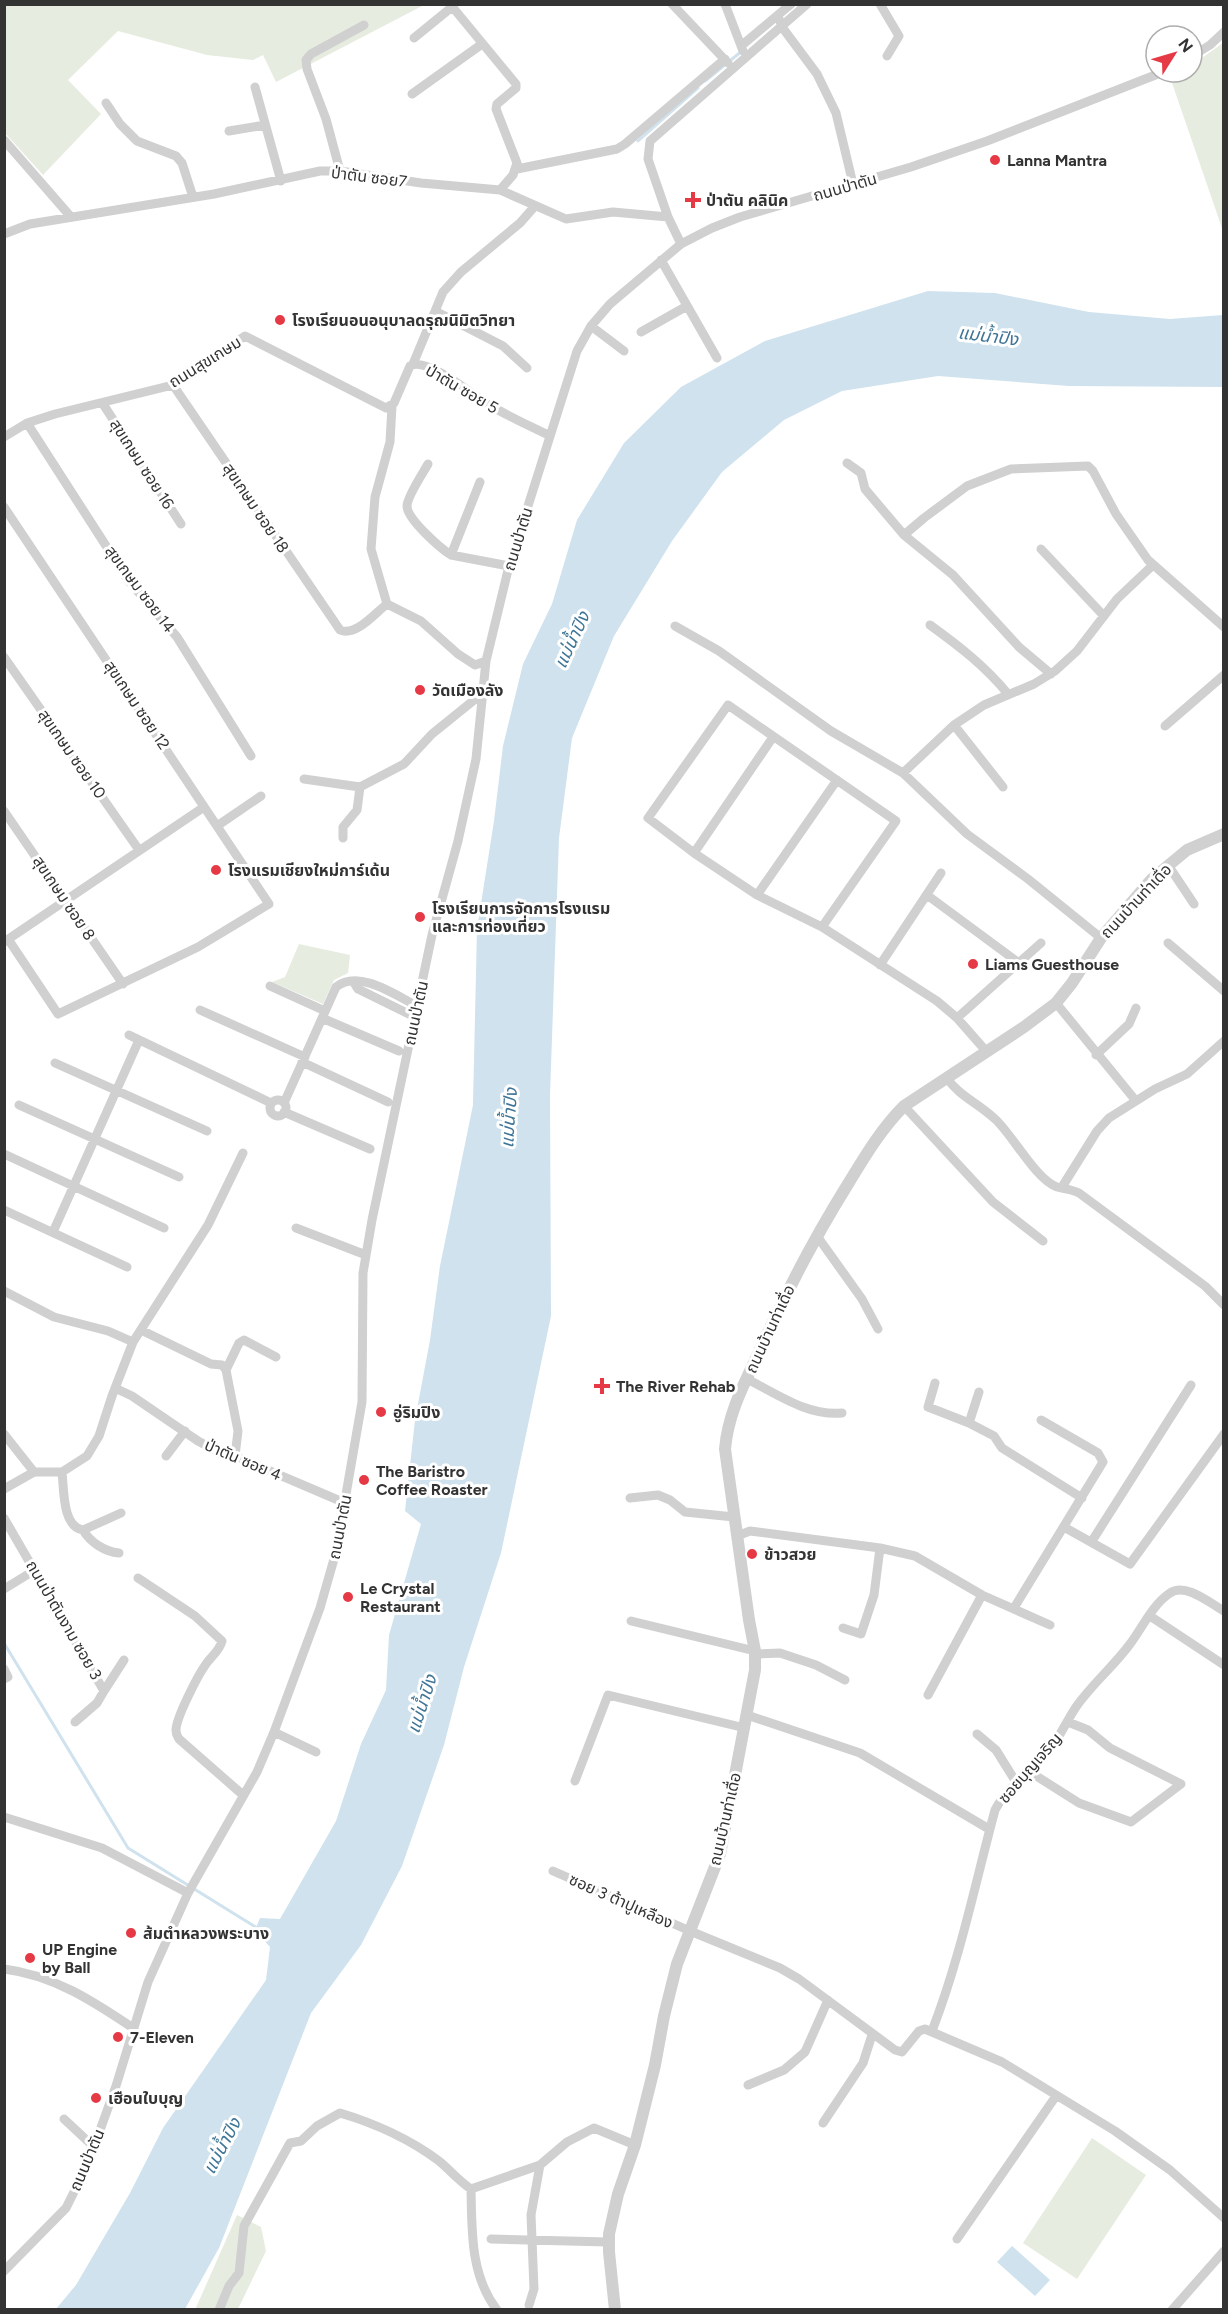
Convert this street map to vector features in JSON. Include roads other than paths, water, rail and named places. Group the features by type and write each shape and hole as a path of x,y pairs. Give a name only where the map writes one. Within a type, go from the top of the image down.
{"street":[{"path":"672,4 733,69"},
{"path":"725,4 746,59"},
{"path":"741,46 791,4"},
{"path":"681,244 668,217 648,159 650,141 807,4"},
{"path":"880,4 898,36 887,56"},
{"path":"414,38 451,6 516,84 516,88 497,104 496,110 517,163 517,169 500,190"},
{"path":"778,16 782,27 817,74 836,112 853,184"},
{"path":"340,171 326,119 310,79 306,60 311,54 363,24"},
{"path":"1204,49 1224,32"},
{"path":"412,94 482,44"},
{"path":"517,169 616,149 725,59"},
{"name":"ถนนป่าตัน","path":"4,2271 66,2208 87,2166 116,2086 148,1982 188,1893 257,1772 320,1608 336,1552 362,1402 362,1289 366,1255 432,935 458,841 476,759 486,661 509,566 577,351 591,326 610,304 681,244 740,217 911,167 987,141 1144,79"},
{"path":"693,86 703,96"},
{"path":"255,87 281,181"},
{"path":"106,103 120,124 137,141 176,156 182,163 193,197"},
{"path":"230,131 265,125"},
{"path":"640,130 650,141"},
{"path":"4,140 71,217"},
{"name":"ป่าตัน ซอย7","path":"4,234 30,224 281,181 320,171 340,171 417,183 500,190 566,219 614,212 668,217"},
{"path":"413,364 443,292 461,272 520,223 535,206"},
{"path":"661,260 717,358"},
{"path":"641,332 687,306"},
{"path":"435,311 503,346 527,368"},
{"path":"591,326 624,351"},
{"name":"ถนนสุขเกษม","path":"4,437 27,423 55,414 173,385 245,336 383,407 393,404"},
{"name":"ป่าตัน ซอย 5","path":"393,404 413,364 430,368 490,406 550,436"},
{"name":"สุขเกษม ซอย 18","path":"173,385 340,630 346,633 355,630 387,604"},
{"name":"สุขเกษม ซอย 16","path":"103,404 181,524"},
{"path":"393,404 390,442 375,496 371,549 387,604 421,621 458,654 475,665 486,661"},
{"name":"สุขเกษม ซอย 14","path":"27,423 129,580 177,638 251,756"},
{"path":"847,463 861,473 866,489 904,535 953,575 1019,647 1051,674"},
{"path":"428,464 406,504 408,513 437,546 451,555 509,566"},
{"path":"904,535 967,486 1011,469 1088,466 1116,514 1153,565 1224,627"},
{"path":"451,555 480,482"},
{"name":"สุขเกษม ซอย 12","path":"4,507 269,904 198,947 123,984"},
{"path":"1041,549 1103,615"},
{"path":"903,773 954,725 984,705 1034,684 1051,674 1077,651 1103,615 1153,565"},
{"path":"930,625 992,674 1008,694"},
{"path":"675,626 720,651 831,731 903,773 967,834 1028,879 1101,938"},
{"name":"สุขเกษม ซอย 10","path":"4,657 139,850"},
{"path":"1165,726 1224,675"},
{"path":"304,779 360,787 404,764 432,734 484,692"},
{"path":"822,927 896,821 728,705 648,818 694,853 757,895 822,927 937,1001 957,1018 986,1051"},
{"path":"954,725 1003,787"},
{"path":"694,853 773,736"},
{"path":"757,895 837,780"},
{"path":"343,838 343,827 357,810 360,787"},
{"path":"217,826 261,796"},
{"path":"123,984 58,1014 6,940 204,807"},
{"name":"สุขเกษม ซอย 8","path":"4,811 123,984"},
{"name":"ถนนบ้านท่าเดื่อ","path":"615,2310 608,2242 618,2194 634,2145 655,2065 677,1964 720,1854 755,1670 755,1653 725,1449 733,1408 786,1292 817,1236 888,1123 904,1106 1024,1027 1056,1003 1101,938 1152,879 1187,850 1224,834"},
{"path":"1168,865 1194,904"},
{"path":"880,965 941,873"},
{"path":"927,895 1019,963"},
{"path":"957,1018 1041,943"},
{"path":"1168,943 1224,991"},
{"path":"129,1035 271,1103 272,1113 279,1116 336,987 343,982 361,980 417,1006"},
{"path":"353,981 358,989 415,1017"},
{"path":"270,986 399,1051"},
{"path":"1056,1003 1096,1055 1136,1101"},
{"path":"1096,1055 1129,1024 1136,1008"},
{"path":"200,1010 388,1102"},
{"path":"53,1232 139,1040"},
{"path":"1062,1187 1097,1131 1109,1118 1146,1095 1187,1074 1224,1041"},
{"path":"55,1063 207,1131"},
{"path":"946,1077 955,1090 996,1119 1039,1173 1050,1183 1079,1193 1205,1286 1224,1305"},
{"path":"19,1105 179,1177"},
{"path":"904,1106 993,1202 1043,1241"},
{"path":"284,1108 370,1149"},
{"path":"4,1489 34,1472 62,1472 87,1456 99,1436 134,1342 208,1225 243,1153"},
{"path":"4,1154 164,1228"},
{"path":"4,1210 127,1267"},
{"path":"296,1228 366,1255"},
{"path":"817,1236 862,1299 878,1329"},
{"path":"4,1291 54,1317 108,1331 134,1342"},
{"path":"141,1330 211,1364 222,1365 226,1370 238,1431 235,1456"},
{"path":"226,1370 239,1343 244,1340 276,1357"},
{"path":"747,1378 806,1409 828,1414 842,1413"},
{"path":"935,1383 928,1407 969,1423 994,1436 1002,1448 1082,1498"},
{"path":"1092,1541 1191,1385"},
{"name":"ป่าตัน ซอย 4","path":"115,1388 132,1396 213,1449 235,1456 345,1503"},
{"path":"969,1423 980,1392"},
{"path":"1014,1608 1103,1462 1098,1453 1041,1420"},
{"path":"166,1456 185,1431"},
{"path":"4,1434 34,1472"},
{"path":"1064,1527 1130,1564 1224,1434"},
{"path":"62,1472 67,1512 77,1529 83,1530 121,1512"},
{"path":"630,1498 658,1496 670,1500 686,1512 734,1517"},
{"name":"ถนนป่าตันงาม ซอย 3","path":"4,1518 104,1690 124,1660"},
{"path":"83,1530 95,1543 118,1553"},
{"path":"737,1536 750,1531 880,1548 915,1556 982,1595 1050,1625"},
{"path":"843,1628 861,1634 874,1596 880,1548"},
{"path":"4,1589 35,1570"},
{"path":"138,1578 195,1616 222,1641 204,1666 186,1702 176,1733 179,1739 243,1795"},
{"name":"ซอยบุญเจริญ","path":"932,2031 947,1992 970,1914 994,1810 1002,1796 1030,1772 1047,1753 1077,1706 1171,1592 1181,1590 1202,1597 1224,1611"},
{"path":"928,1695 982,1595"},
{"path":"1150,1616 1224,1665"},
{"path":"631,1621 755,1653 780,1653 816,1665 845,1680"},
{"path":"75,1722 96,1703 104,1690"},
{"path":"574,1781 608,1695 745,1728"},
{"path":"747,1714 860,1753 990,1829"},
{"path":"1030,1772 1079,1803 1131,1822 1181,1784 1110,1748 1088,1730 1068,1722"},
{"path":"274,1732 316,1752"},
{"path":"977,1734 996,1750 1016,1782"},
{"path":"4,1817 102,1848 188,1893"},
{"name":"ซอย 3 ต้าปูเหลือง","path":"553,1871 780,1968 828,2000 872,2035 902,2052 919,2031 925,2029 932,2031"},
{"path":"4,1969 28,1972 65,1986 97,2003 133,2028"},
{"path":"748,2085 784,2070 805,2052 828,2000"},
{"path":"932,2031 1002,2062 1115,2131 1170,2170 1224,2218"},
{"path":"823,2123 863,2063 872,2035"},
{"path":"957,2239 1056,2096"},
{"path":"219,2310 229,2286 239,2273 244,2226 281,2157 290,2144 301,2141 317,2126 340,2113 408,2142 438,2160 471,2189 473,2250 490,2301 497,2310"},
{"path":"64,2119 94,2147"},
{"path":"471,2189 540,2165 567,2142 594,2128 634,2145"},
{"path":"529,2305 534,2289 531,2215 540,2165"},
{"path":"491,2239 608,2242"},
{"path":"1177,2308 1224,2251"}],"water":[{"name":"แม่น้ำปิง","path":"928,291 995,293 1089,312 1170,319 1223,315 1223,387 1069,386 938,376 842,391 784,420 722,472 672,541 614,636 572,738 559,838 550,1095 551,1316 501,1553 464,1667 444,1745 402,1866 361,1945 311,2013 219,2248 185,2309 56,2309 76,2285 130,2193 163,2128 266,1980 270,1947 255,1930 260,1918 280,1919 336,1821 361,1744 386,1690 389,1635 421,1524 405,1511 415,1420 430,1340 440,1266 473,1105 477,929 503,746 523,664 552,604 577,520 624,443 681,387 765,341"},
{"path":"1012,2246 1050,2280 1035,2296 997,2262"}],"waterway":[{"path":"705,81 742,51"},
{"path":"638,141 698,88"},
{"path":"4,1643 128,1848 259,1929"}],"place":[{"name":"Lanna Mantra","path":"995,160"},
{"name":"ป่าตัน คลินิค","path":"693,200"},
{"name":"โรงเรียนอนอนุบาลดรุฌนิมิตวิทยา","path":"280,320"},
{"name":"วัดเมืองลัง","path":"420,690"},
{"name":"โรงแรมเชียงใหม่การ์เด้น","path":"216,870"},
{"name":"โรงเรียนการจัดการโรงแรม และการท่องเที่ยว","path":"420,917"},
{"name":"Liams Guesthouse","path":"973,964"},
{"name":"The River Rehab","path":"602,1386"},
{"name":"อู่ริมปิง","path":"381,1412"},
{"name":"The Baristro Coffee Roaster","path":"364,1480"},
{"name":"ข้าวสวย","path":"752,1554"},
{"name":"Le Crystal Restaurant","path":"348,1597"},
{"name":"ส้มตำหลวงพระบาง","path":"131,1933"},
{"name":"UP Engine by Ball","path":"30,1958"},
{"name":"7-Eleven","path":"118,2037"},
{"name":"เฮือนใบบุญ","path":"96,2098"}]}
